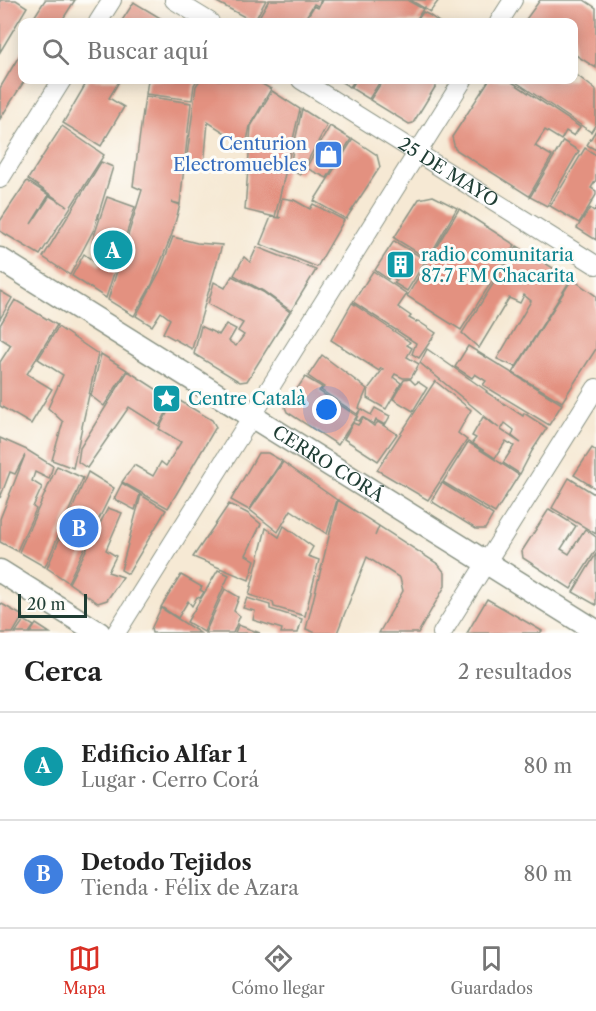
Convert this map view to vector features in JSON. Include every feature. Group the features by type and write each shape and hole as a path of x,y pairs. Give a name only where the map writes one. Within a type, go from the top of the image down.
{"street":[{"path":"101,18 112,0"},
{"path":"174,0 203,18"},
{"path":"502,18 513,0"},
{"path":"0,179 59,84"},
{"name":"25 DE MAYO","path":"306,84 596,265"},
{"path":"116,633 460,84"},
{"name":"CERRO CORÁ","path":"0,259 596,631"},
{"path":"442,633 596,388"},
{"path":"0,571 99,633"}],"building":[{"path":"0,0 16,0 27,7 20,18 18,18 18,22 0,52"},
{"path":"45,0 75,0 64,18 34,18"},
{"path":"213,0 266,0 256,18 247,18"},
{"path":"269,0 321,0 318,6 314,4 305,18 258,18"},
{"path":"322,0 407,0 423,9 417,18 306,18 314,6 318,8"},
{"path":"410,0 439,0 430,12"},
{"path":"540,0 584,0 596,8 596,68 578,57 578,18 527,18"},
{"path":"134,2 160,18 124,18"},
{"path":"423,12 433,18 419,18"},
{"path":"18,58 18,84 22,84 0,119 0,88"},
{"path":"578,76 596,90 596,124 591,132 519,84 578,84"},
{"path":"86,84 118,84 109,98 124,107 101,146 63,123"},
{"path":"147,84 195,84 192,100 146,94"},
{"path":"197,84 262,84 271,89 250,126 246,146 208,122 204,166 186,164"},
{"path":"354,84 378,84 369,99 351,88"},
{"path":"380,84 437,84 413,123 409,124 370,100"},
{"path":"486,84 515,84 580,127 574,136 566,131 561,140 545,130 535,146 552,156 529,196 455,149 452,137"},
{"path":"272,91 300,109 275,217 245,210 251,126"},
{"path":"145,96 191,103 180,204 172,202 180,205 172,234 152,284 134,316 108,300 142,190 133,186"},
{"path":"302,109 327,125 300,175 289,169"},
{"path":"62,126 104,155 40,255 0,231 0,221 27,181 49,195 31,224 50,196 67,206 28,179"},
{"name":"Centurion Electromuebles","path":"330,126 351,139 327,178 306,168"},
{"path":"596,130 596,150 587,145"},
{"path":"353,139 377,155 380,167 346,219 314,201"},
{"path":"563,141 579,151 547,206 530,197"},
{"path":"585,148 596,155 596,180 591,188 596,191 596,195 579,223 550,206"},
{"path":"101,162 113,167 94,229 70,275 43,257"},
{"path":"433,196 457,208 428,259 394,238 419,199"},
{"path":"107,197 135,207 106,298 72,276 84,254 100,266 106,246 93,239"},
{"path":"282,198 294,200 310,209 313,204 344,220 317,267 260,244 271,217 281,218 278,217"},
{"path":"590,208 594,211 596,208 596,240 577,228"},
{"path":"459,209 515,245 461,330 407,296"},
{"path":"173,237 197,243 222,245 192,349 163,333 170,319 161,312 152,326 136,316 160,271"},
{"name":"radio comunitaria 87.7 FM Chacarita","path":"394,241 426,260 407,291 394,283 397,281 391,276 388,279 375,270"},
{"path":"517,246 571,279 516,367 497,359 531,301 524,295 520,303 509,298 479,348 462,333"},
{"path":"257,247 316,270 291,311 263,291 234,275 244,257 250,262"},
{"path":"373,271 407,294 398,307 411,316 409,318 436,333 419,358 412,354 416,343 353,302"},
{"path":"232,276 263,292 290,312 247,381 240,382 194,354 201,326 219,335 226,324 236,329 229,341 236,346 244,335 238,331 243,323 208,304 214,282 225,288"},
{"path":"572,279 596,296 596,349 562,402 513,373"},
{"path":"0,291 12,298 0,319"},
{"path":"15,300 57,325 27,374 52,389 31,424 0,406 0,362 11,345 0,338 0,325"},
{"path":"352,303 410,342 407,345 412,348 407,357 419,364 411,378 403,378 395,374 393,377 401,383 386,409 367,398 368,389 383,369 379,371 331,340"},
{"path":"58,327 98,354 73,468 52,460 63,422 48,408 63,375 38,359"},
{"path":"468,346 562,404 549,425 483,385 486,381 475,374 472,378 455,367"},
{"path":"427,349 486,392 523,416 524,413 547,428 520,474 503,463 514,446 506,441 495,458 472,443 476,438 472,436 483,417 499,428 420,363","holes":["505,423 514,430 512,436 521,443 501,430"]},
{"path":"101,354 127,370 104,406 91,396"},
{"path":"322,355 367,389 359,408 371,415 375,408 390,416 385,425 376,420 374,424 362,417 359,421 356,420 360,410 357,414 321,390 324,387 308,376"},
{"path":"128,371 173,400 159,426 129,407 87,468 78,462 80,448"},
{"path":"305,377 322,387 319,391 357,416 338,445 287,412 285,407"},
{"path":"410,379 415,384 418,382 427,388 413,411 393,399 404,380"},
{"path":"435,381 471,410 458,433 467,440 428,500 377,470"},
{"path":"175,398 212,420 216,427 168,508 122,482 134,465 153,476 161,462 166,466 181,442 159,429"},
{"path":"363,418 374,426 378,422 397,434 378,461 344,439 353,423 358,425"},
{"path":"0,438 27,450 53,466 49,479 35,472 32,481 42,487 33,507 36,509 17,551 0,542 0,519 25,455 15,474 10,472 0,498"},
{"path":"468,442 519,475 495,513 443,482"},
{"path":"592,448 596,451 596,489 574,475"},
{"path":"258,453 268,453 282,461 249,510 231,500"},
{"path":"283,462 337,500 327,534 291,510 278,532 250,510"},
{"path":"57,466 83,478 45,567 19,552"},
{"path":"88,472 114,488 68,582 47,568"},
{"path":"569,478 596,495 596,534 552,508"},
{"path":"122,483 140,494 135,510 114,499"},
{"path":"442,483 493,515 485,529 476,529 431,501"},
{"path":"141,495 166,510 128,574 121,570"},
{"path":"338,500 438,564 445,573 445,586 418,633 379,633 403,591 400,578 367,557 337,633 316,633 306,629"},
{"path":"229,504 247,513 261,524 246,555 255,560 249,580 193,557"},
{"path":"108,508 122,513 106,550 116,556 108,572 123,577 107,600 98,603 69,583"},
{"path":"549,509 576,526 561,549 569,554 585,529 596,537 596,550 571,589 523,558 522,551"},
{"path":"284,526 313,547 308,556 319,560 305,616 274,607 273,602 249,595 266,528 279,537"},
{"path":"596,554 596,605 573,592"},
{"path":"218,570 229,575 204,632 187,622"},
{"path":"181,575 202,587 200,590 204,592 200,598 197,597 192,606 188,601 178,618 161,607"},
{"path":"225,589 239,597 234,611 240,616 233,633 205,633"},
{"path":"247,598 270,605 270,609 302,619 298,633 281,633 282,629 253,620 255,611 243,608"},
{"path":"487,599 542,631 540,633 467,633"},
{"path":"0,603 23,616 13,633 0,633"},
{"path":"161,608 200,633 152,633 151,629"},
{"path":"24,620 34,626 29,633 15,633"},
{"path":"36,624 50,633 30,633"},
{"path":"238,625 260,633 235,633"}],"place":[{"name":"Centurion Electromuebles","path":"328,154"},
{"name":"Edificio Alfar 1","path":"113,250"},
{"name":"radio comunitaria 87.7 FM Chacarita","path":"400,265"},
{"name":"Centre Català","path":"167,399"},
{"name":"Detodo Tejidos","path":"79,528"}]}
